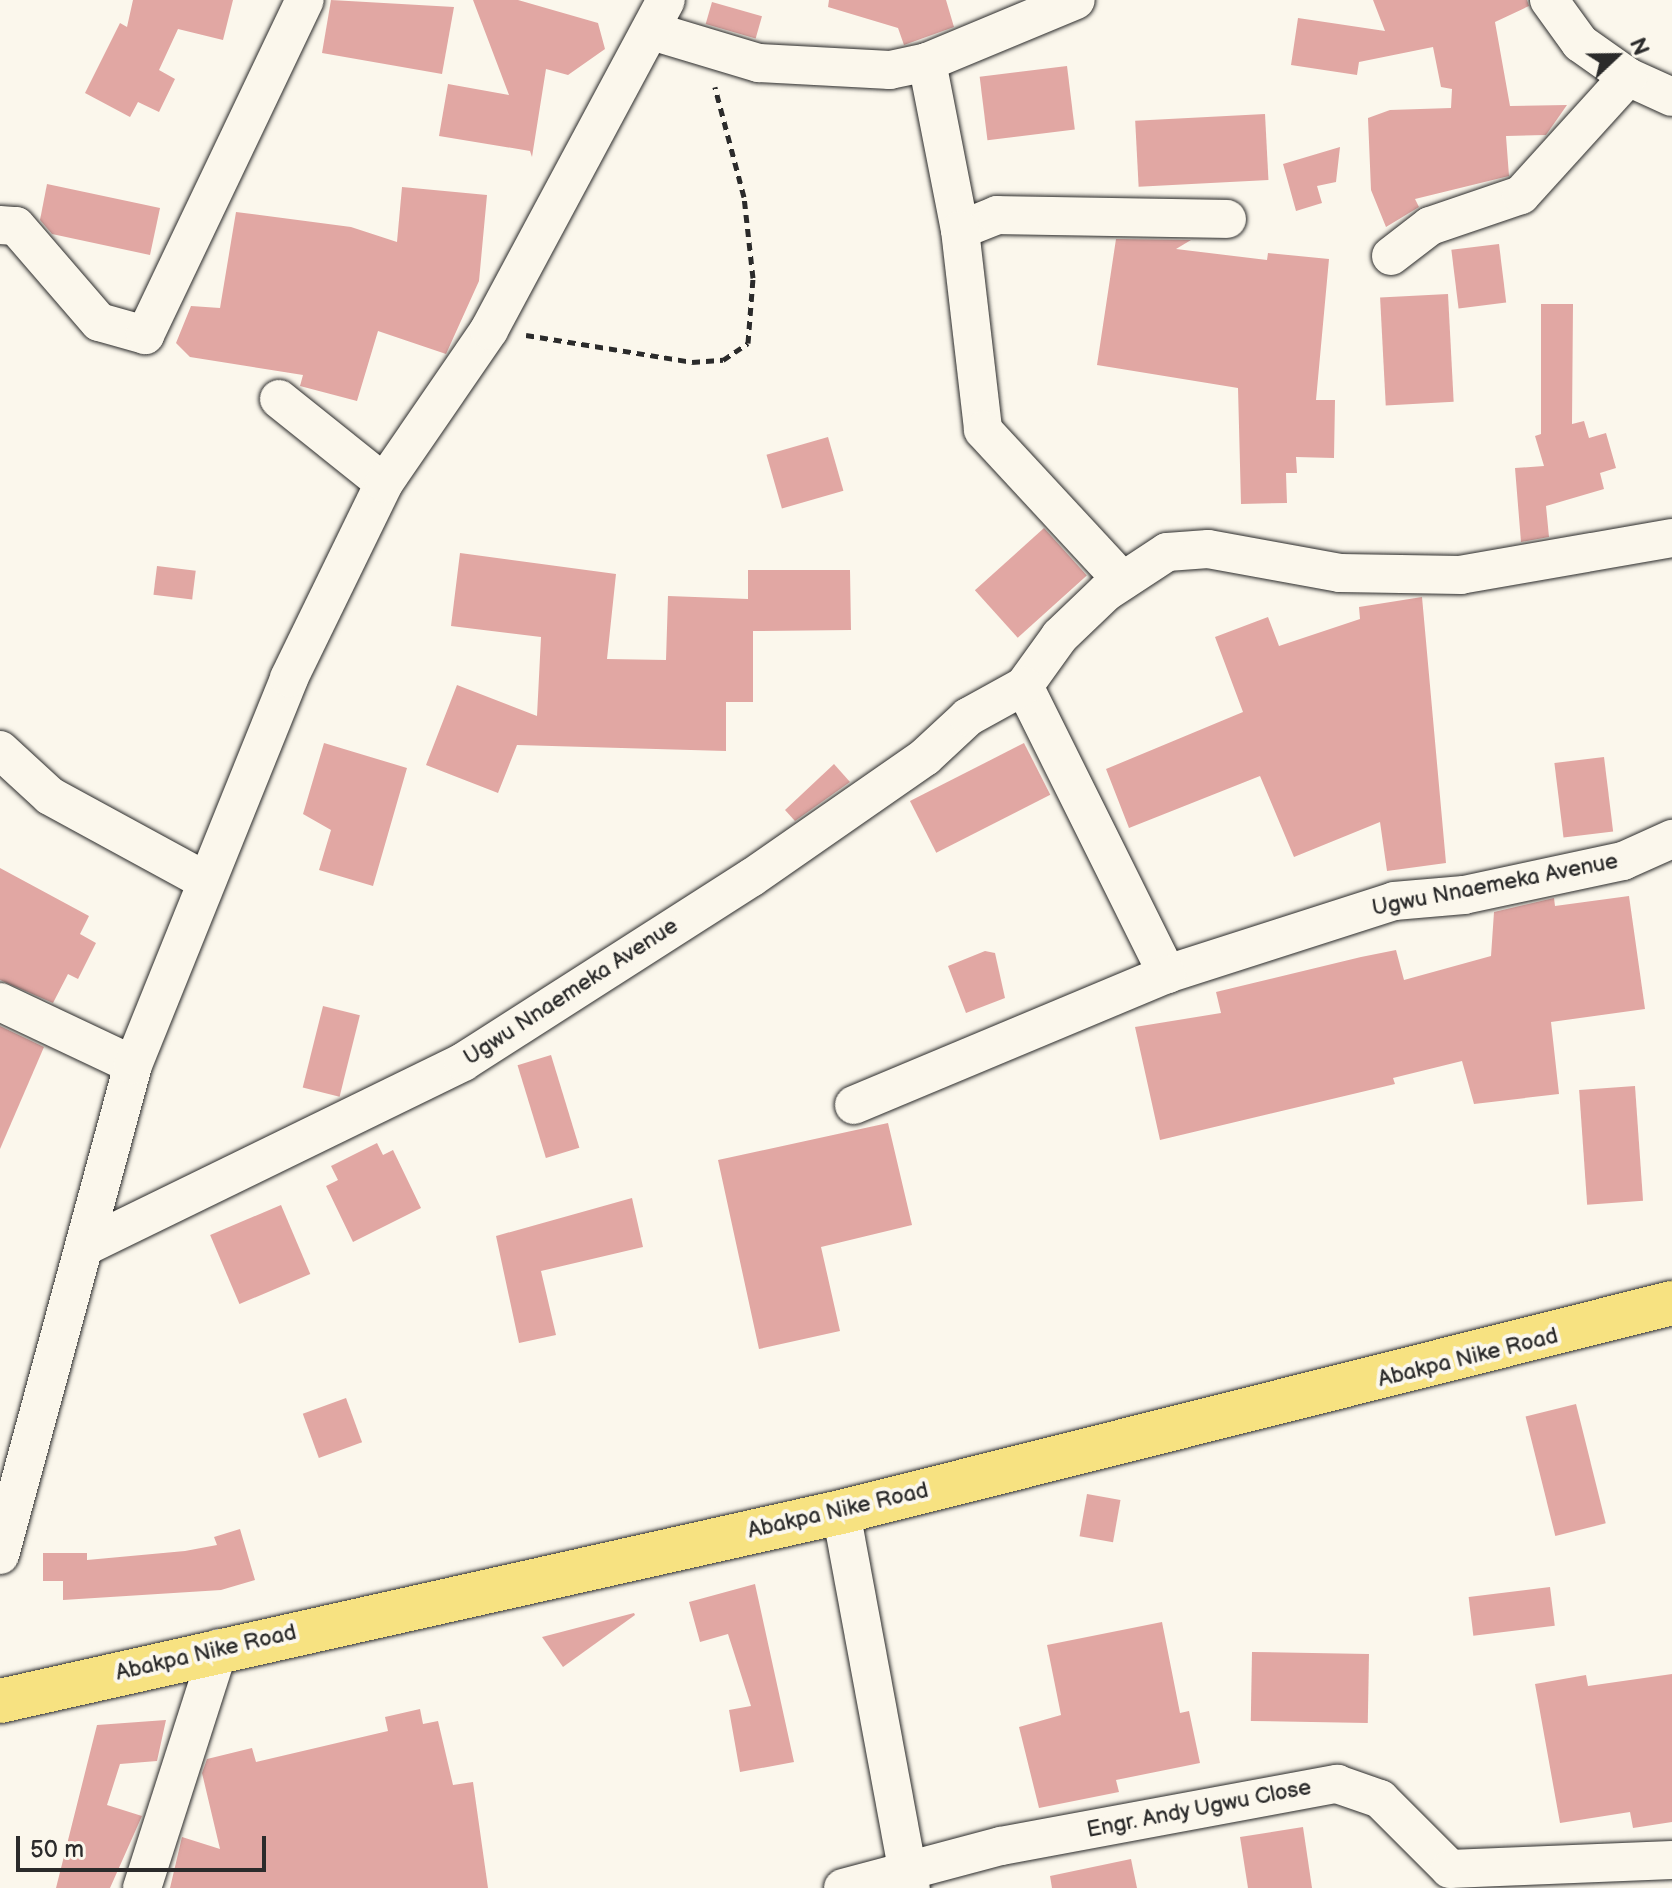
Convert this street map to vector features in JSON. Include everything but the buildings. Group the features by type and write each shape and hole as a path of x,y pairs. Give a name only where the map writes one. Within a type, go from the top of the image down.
{"main road":[{"name":"Abakpa Nike Road","path":"0,1701 219,1648 841,1512 1672,1303"}],"street":[{"path":"0,225 16,226 99,322 145,335 305,0"},
{"path":"0,1555 133,1065 204,880 289,678 384,483 489,330 622,71 659,16 699,45 759,63 838,70 927,62 1076,0"},
{"path":"1391,256 1430,226 1521,195 1657,83 1580,43 1549,0"},
{"path":"927,62 960,230 983,430 1122,580"},
{"path":"960,230 997,215 1227,219"},
{"path":"279,399 384,483"},
{"path":"1167,974 1024,686 1060,636 1122,580 1167,552 1208,549 1340,573 1461,575 1672,538"},
{"name":"Ugwu Nnaemeka Avenue","path":"86,1246 463,1062 751,878 925,757 968,717 1024,686"},
{"path":"0,750 50,796 204,880"},
{"name":"Ugwu Nnaemeka Avenue","path":"854,1105 1167,974 1394,901 1464,895 1623,861 1672,839"},
{"path":"0,1002 133,1065"},
{"path":"841,1512 910,1881"},
{"path":"142,1888 219,1648"},
{"name":"Engr. Andy Ugwu Close","path":"843,1888 910,1881 1001,1846 1337,1784 1380,1799 1450,1869 1672,1860"}],"path":[{"path":"489,330 692,362 723,360 748,343 753,278 744,197 699,45"}]}
